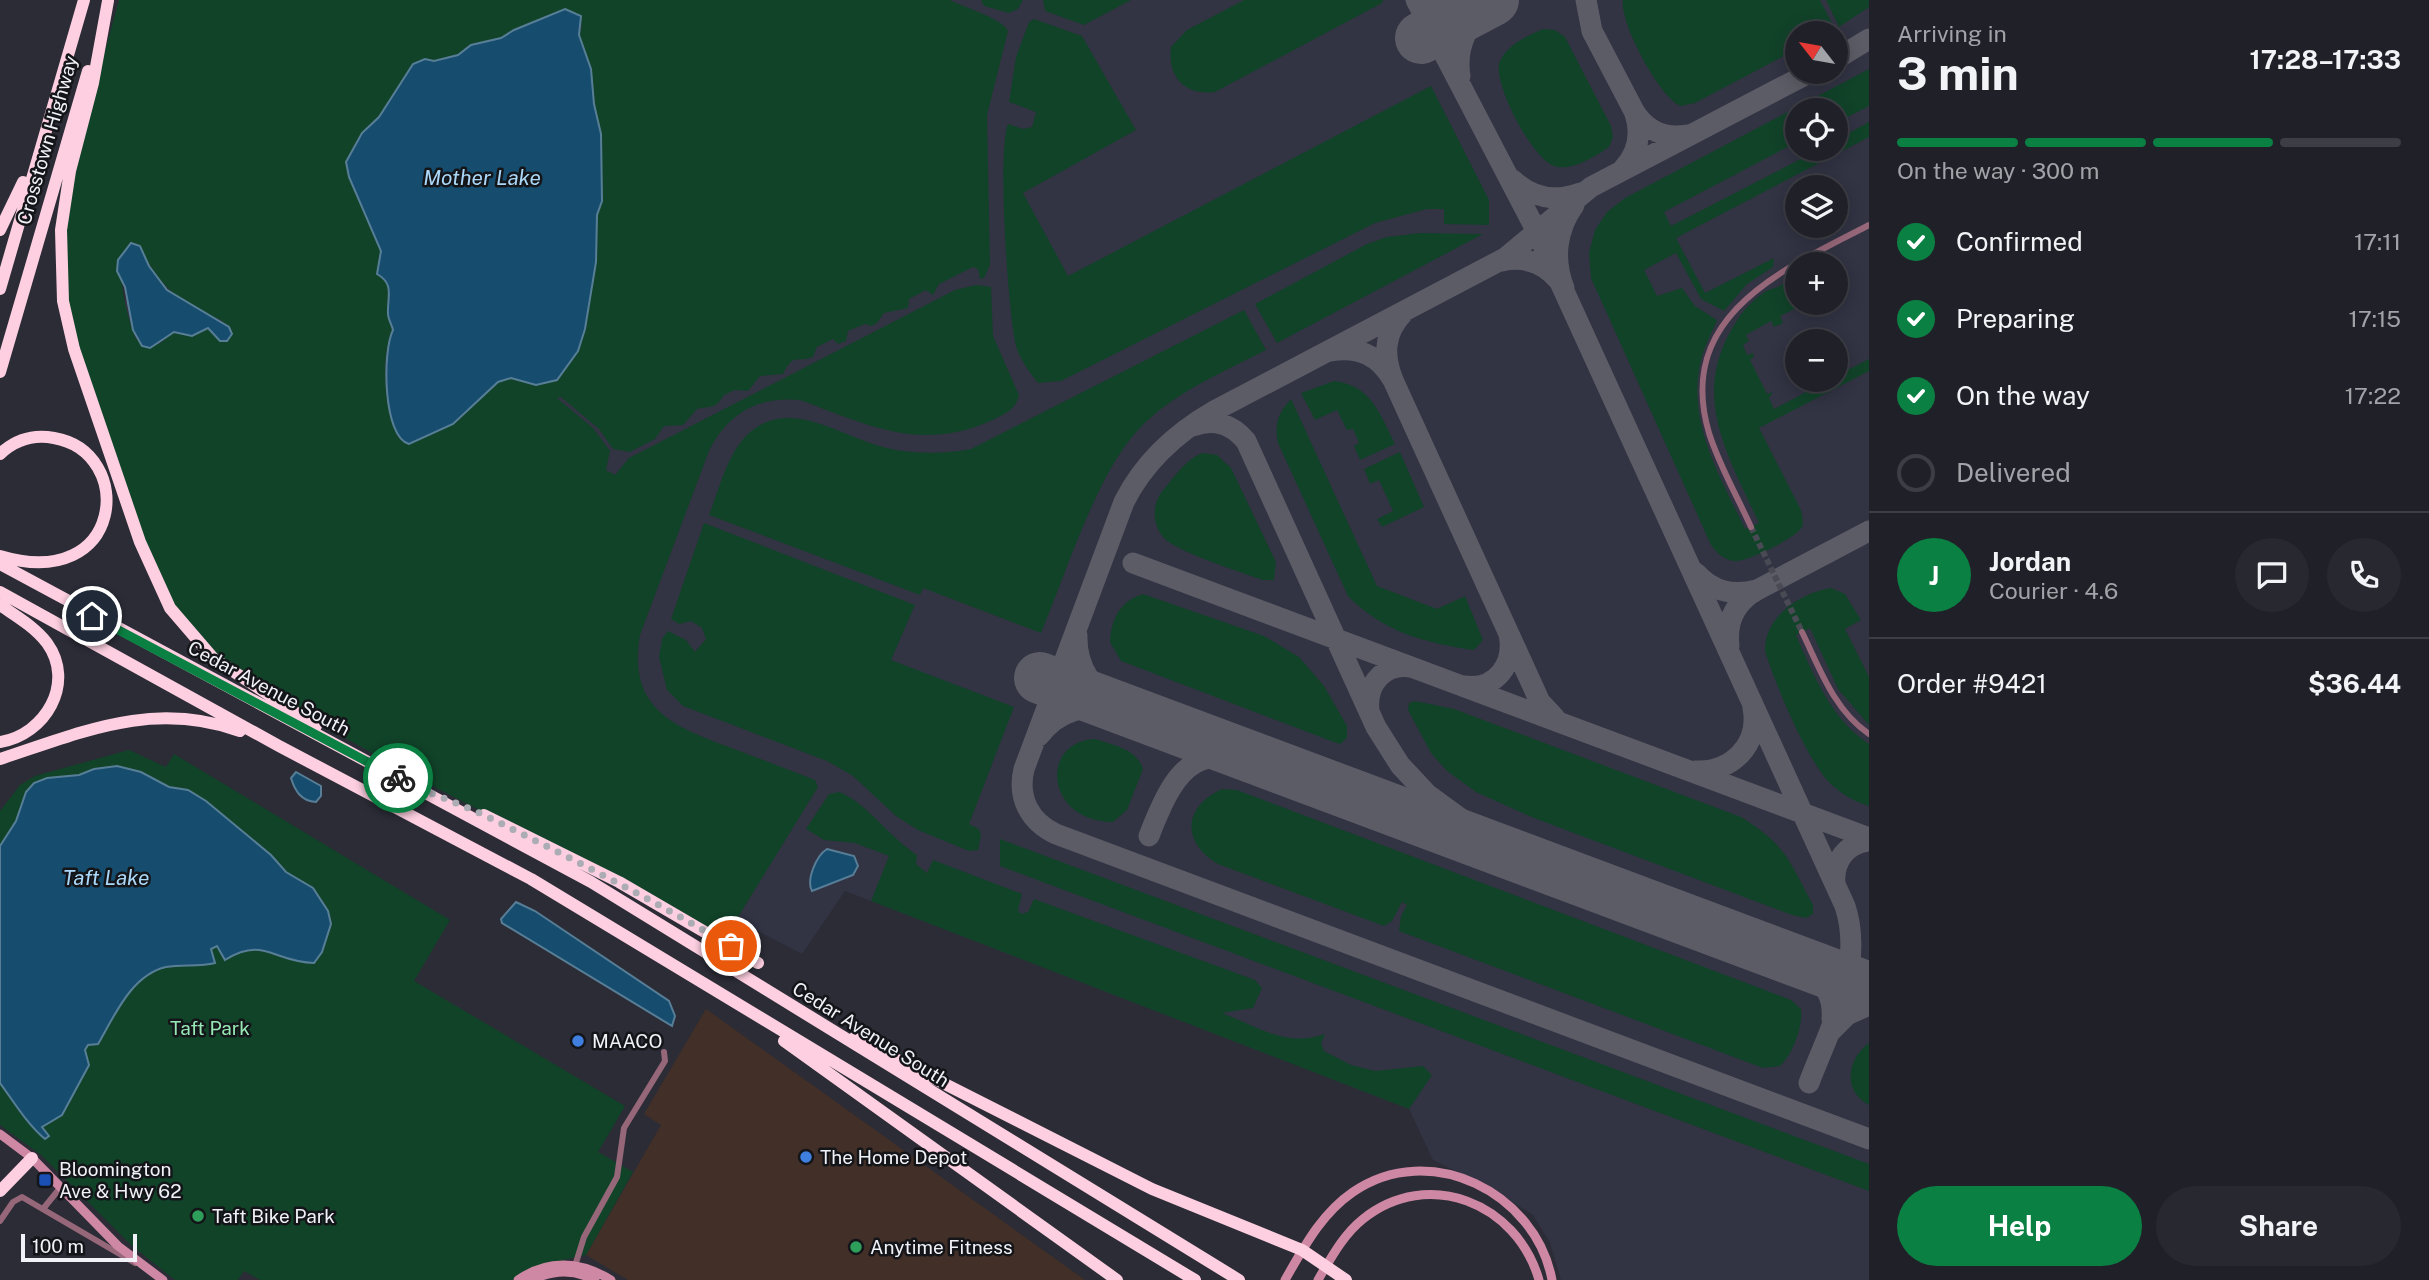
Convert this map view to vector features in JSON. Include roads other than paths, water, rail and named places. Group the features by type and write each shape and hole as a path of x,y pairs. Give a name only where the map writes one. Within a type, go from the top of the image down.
{"highway":[{"name":"Crosstown Highway","path":"0,289 84,0"},
{"name":"Crosstown Highway","path":"0,372 108,1"},
{"path":"108,1 66,192 61,230 61,280 74,349 141,542 170,608 201,647 240,678 380,769"},
{"path":"0,230 15,203 53,104"},
{"path":"0,454 8,446 27,438 49,437 69,442 96,464 107,498 98,533 73,556 41,564 0,556"},
{"name":"Cedar Avenue South","path":"0,564 591,883 1239,1280"},
{"path":"0,592 279,746 531,879 1195,1280"},
{"path":"0,605 47,643 58,673 55,696 44,718 24,734 0,742"},
{"path":"0,760 110,723 147,718 209,722 279,746"},
{"path":"430,795 482,814 619,882 758,963"},
{"path":"722,964 904,1064 1152,1189 1302,1250 1346,1280"},
{"path":"707,986 1117,1280"},
{"path":"0,1179 29,1156"},
{"path":"0,1191 29,1156"}],"street":[{"path":"1751,527 1714,447 1706,420 1704,384 1714,344 1733,310 1762,284 1869,226"},
{"path":"1802,632 1834,696 1848,716 1869,734"},
{"path":"574,1268 584,1237 617,1177 624,1128 664,1061 664,1052"},
{"path":"0,1134 29,1156 143,1267"},
{"path":"1286,1278 1329,1212 1356,1190 1384,1177 1413,1172 1448,1174 1469,1179 1502,1198 1531,1227 1542,1246 1552,1280"},
{"path":"43,1209 60,1188"},
{"path":"1318,1280 1352,1228 1374,1211 1413,1196 1444,1196 1482,1207 1507,1224 1528,1251 1539,1280"},
{"path":"0,1222 13,1202 22,1197 163,1280"},
{"path":"518,1280 548,1266 574,1268 611,1280"},
{"path":"531,1280 574,1268 595,1280"}],"water":[{"name":"Mother Lake","path":"565,9 581,16 579,35 591,69 594,104 601,134 602,201 597,215 596,262 585,329 578,351 557,380 536,385 511,378 498,382 453,424 409,444 400,438 394,426 387,393 387,356 393,330 388,316 388,287 377,274 381,251 349,177 346,162 362,133 379,117 413,64 425,59 434,61 458,55 471,45 501,38"},
{"path":"131,243 140,246 149,266 167,290 229,327 232,334 227,341 220,341 208,328 192,336 174,332 150,348 142,346 133,330 125,287 117,271 118,260"},
{"name":"Taft Lake","path":"117,766 141,772 169,787 188,790 206,801 271,855 286,872 313,888 328,911 331,924 322,952 314,963 300,962 259,950 238,953 225,960 217,946 211,949 215,963 166,967 143,979 125,998 98,1044 88,1045 85,1050 89,1065 62,1115 42,1127 49,1136 45,1139 27,1120 0,1083 0,846 16,821 26,792 34,783 47,778 79,775 94,769"},
{"path":"296,772 321,786 321,796 316,802 306,800 297,791 291,778"},
{"path":"827,849 854,856 858,866 853,875 812,891 810,881 813,868"},
{"path":"516,902 535,911 669,1001 675,1016 672,1026 502,923 501,919"}],"tunnel":[{"path":"1751,527 1802,632"}],"place":[{"name":"MAACO","path":"578,1041"},
{"name":"The Home Depot","path":"806,1157"},
{"name":"Bloomington Ave & Hwy 62","path":"45,1180"},
{"name":"Taft Bike Park","path":"198,1216"},
{"name":"Anytime Fitness","path":"856,1247"}],"park label":[{"name":"Taft Park","path":"210,1028"}]}
